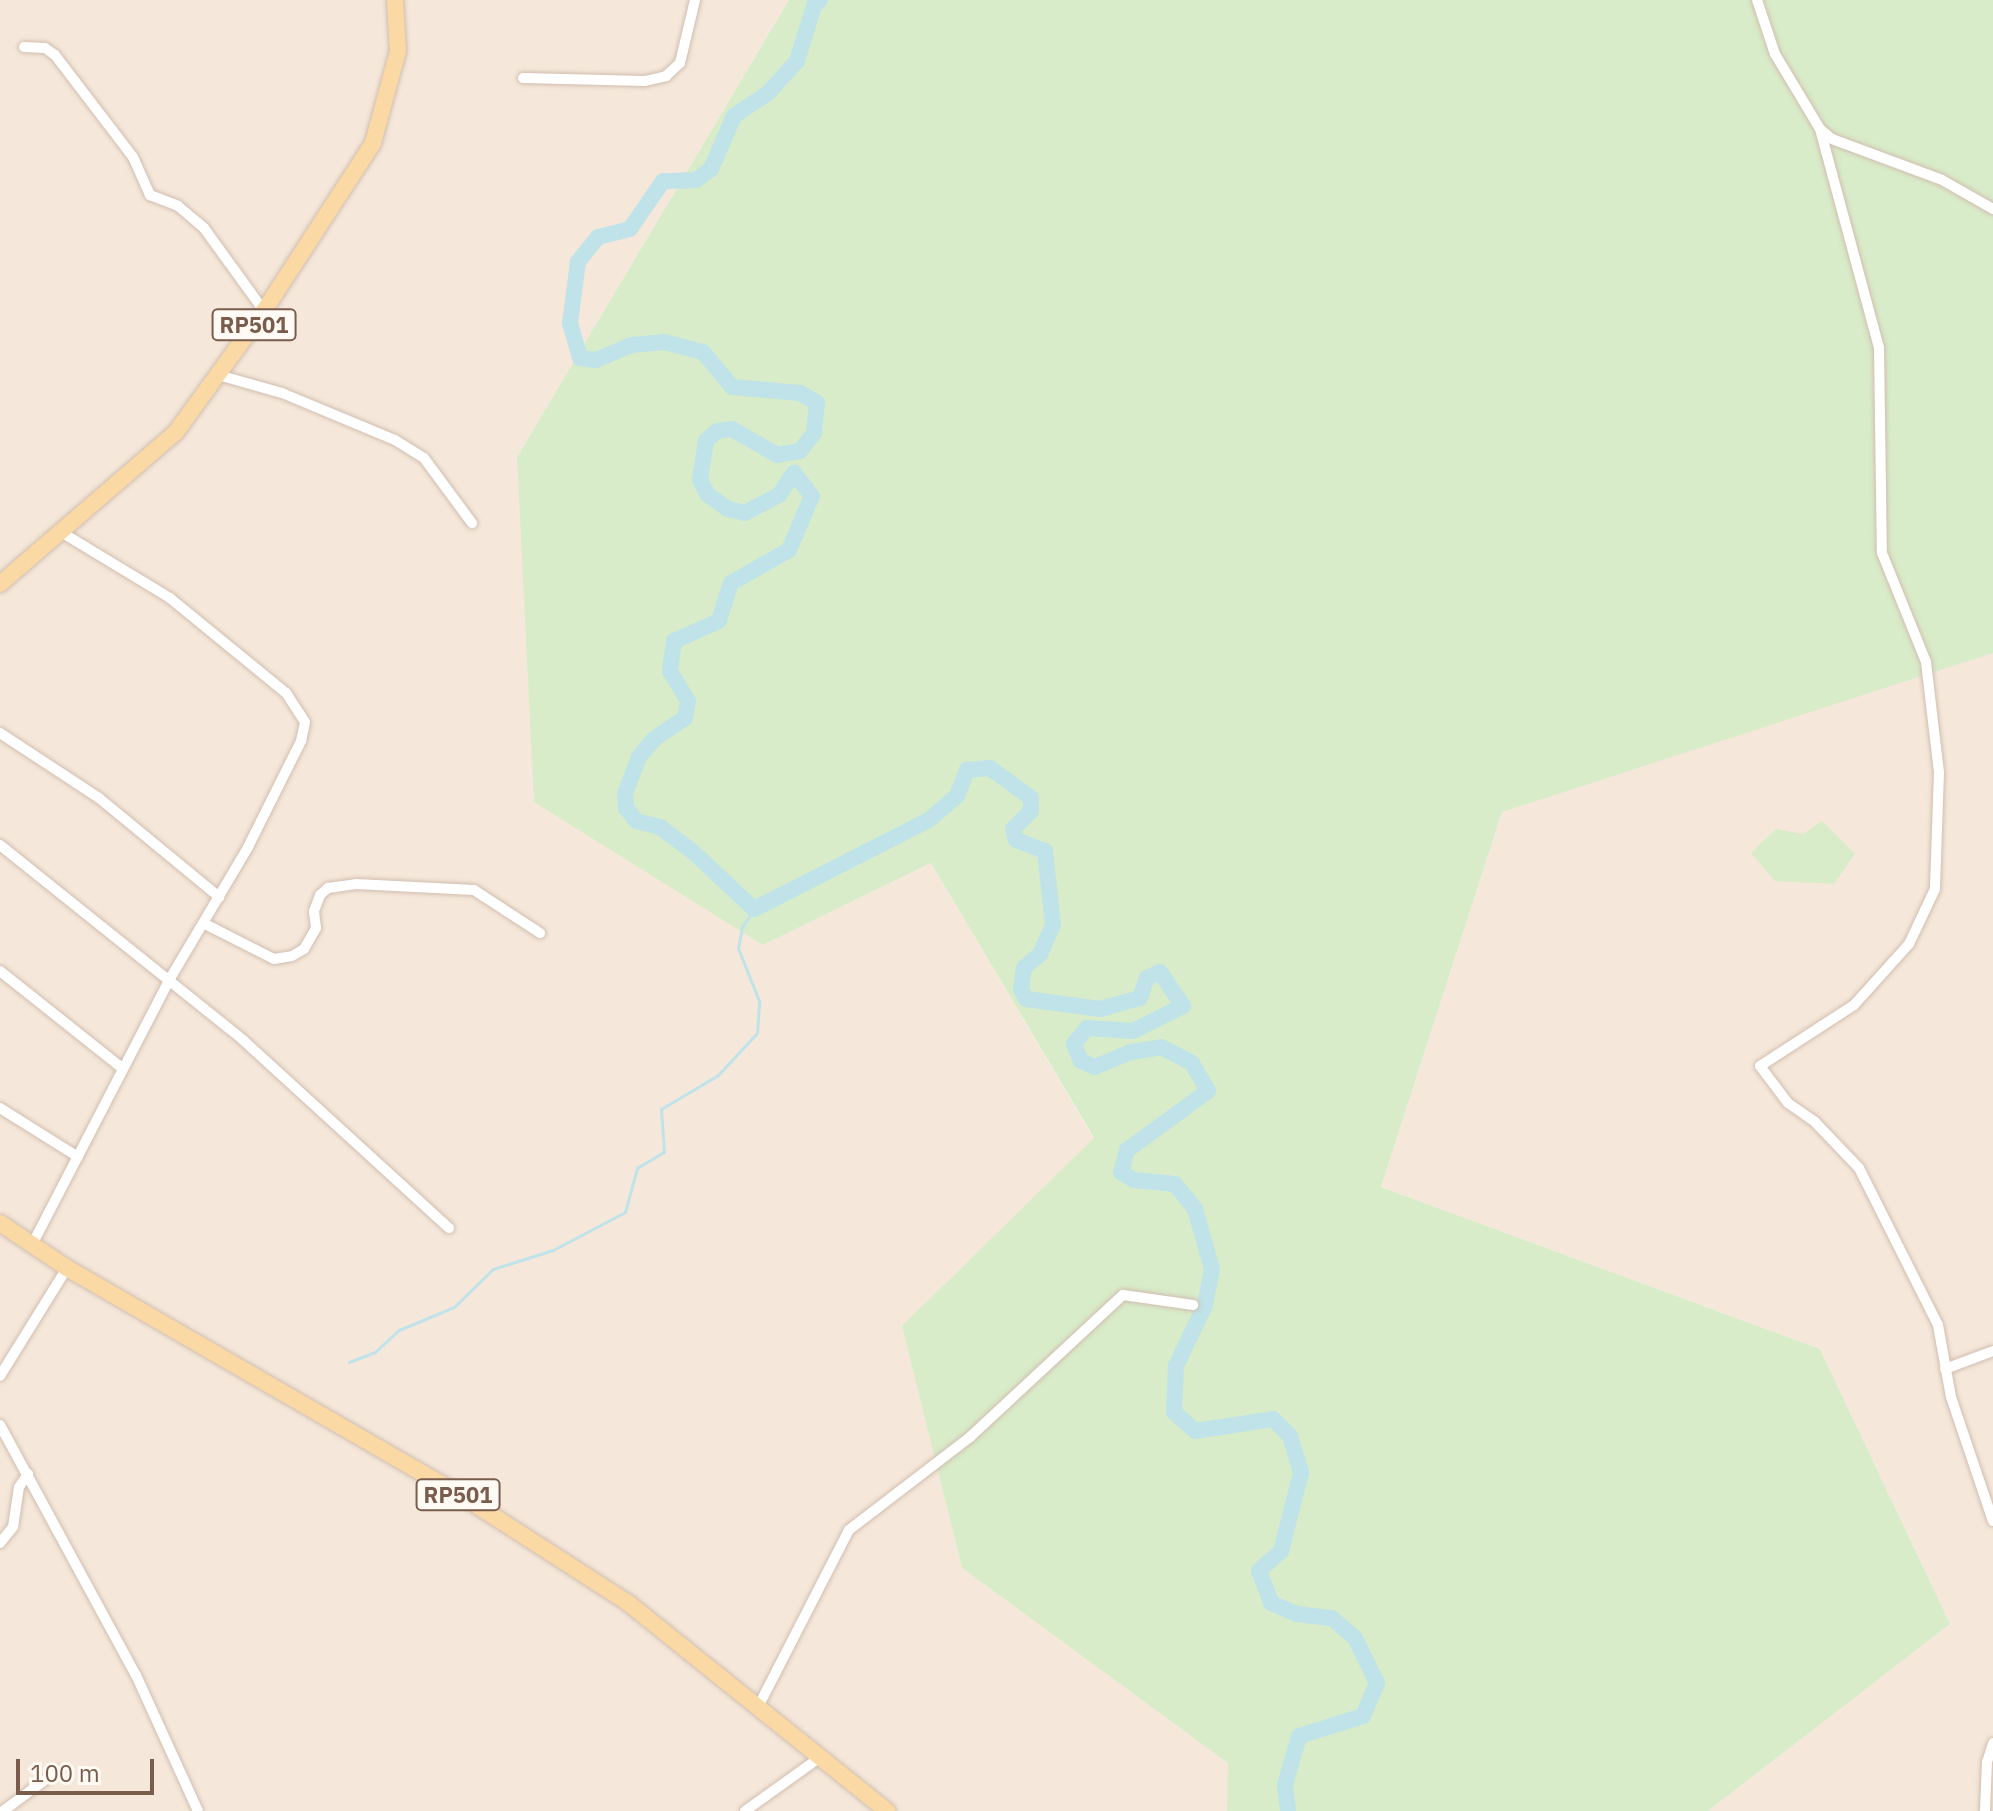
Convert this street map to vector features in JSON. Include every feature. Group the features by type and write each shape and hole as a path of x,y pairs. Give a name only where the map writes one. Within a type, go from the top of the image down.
{"main road":[{"name":"RP501","path":"0,584 176,432 264,311 351,181 378,131 398,51 395,0"},
{"name":"RP501","path":"0,1223 34,1241 67,1268 519,1532 627,1602 887,1811"}],"street":[{"path":"523,78 645,81 666,76 680,63 695,0"},
{"path":"1757,0 1775,54 1820,129 1879,347 1881,543 1928,676 1939,772 1936,878 1920,926 1886,975 1832,1023 1760,1066 1788,1103 1815,1122 1859,1168 1936,1319 1945,1369 1993,1521"},
{"path":"24,47 45,48 55,55 133,157 150,195 178,206 204,228 264,311"},
{"path":"1820,129 1832,139 1942,180 1993,209"},
{"path":"218,375 282,393 395,440 424,458 472,523"},
{"path":"34,1241 168,982 205,924 279,788 305,722 286,693 170,598 61,532"},
{"path":"0,733 99,798 219,897"},
{"path":"0,845 243,1040 449,1228"},
{"path":"205,924 274,959 284,958 309,942 316,928 314,911 320,895 328,888 356,884 474,890 540,933"},
{"path":"0,971 123,1069"},
{"path":"0,1108 78,1157"},
{"path":"0,1376 67,1268"},
{"path":"758,1707 849,1530 970,1437 1123,1295 1193,1305"},
{"path":"1945,1369 1993,1351"},
{"path":"0,1425 136,1675 198,1811"},
{"path":"0,1543 13,1527 19,1487 28,1474"},
{"path":"1985,1811 1987,1762 1993,1743"},
{"path":"745,1811 819,1758"},
{"path":"3,1811 57,1771"}],"shaded area":[{"path":"0,0 789,0 517,457 763,945 931,863 1094,1139 903,1326 962,1568 1229,1763 1227,1811 0,1811"},
{"path":"1988,650 1993,653 1993,1811 1708,1811 1950,1624 1820,1349 1381,1187 1502,812"}],"green space":[{"path":"789,0 1993,0 1993,653 1502,812 1381,1187 1820,1349 1950,1624 1708,1811 1227,1811 1228,1763 962,1568 902,1326 1094,1138 931,863 763,945 534,802 517,457"},
{"path":"1822,821 1855,854 1834,884 1775,881 1751,853 1776,829 1803,834"}],"waterway":[{"path":"820,0 814,6 797,61 768,93 734,116 711,169 696,180 663,181 630,229 598,237 578,262 570,323 580,358 596,360 631,345 664,342 703,352 732,387 800,393 817,403 814,433 800,451 777,455 732,429 717,431 706,441 700,480 707,494 728,509 745,513 779,495 794,473 812,496 789,550 731,583 719,621 674,641 670,671 688,701 685,718 654,739 639,757 625,793 626,808 636,821 660,827 692,851 754,909 929,820 957,796 967,770 990,768 1031,798 1031,811 1013,829 1016,840 1045,851 1053,925 1040,954 1024,968 1021,989 1026,999 1100,1009 1140,998 1147,978 1160,972 1183,1006 1133,1031 1087,1028 1074,1044 1081,1061 1095,1067 1131,1052 1161,1047 1192,1063 1208,1091 1127,1150 1121,1172 1134,1180 1175,1184 1195,1209 1212,1269 1205,1305 1176,1366 1174,1412 1195,1431 1273,1419 1290,1436 1301,1473 1281,1551 1259,1571 1271,1603 1297,1614 1332,1618 1355,1638 1377,1683 1363,1716 1299,1736 1285,1785 1288,1811"},
{"path":"349,1362 375,1352 399,1330 454,1307 493,1269 553,1250 625,1212 637,1168 664,1152 661,1109 718,1075 757,1033 759,1001 738,948 742,927 754,909"}]}
